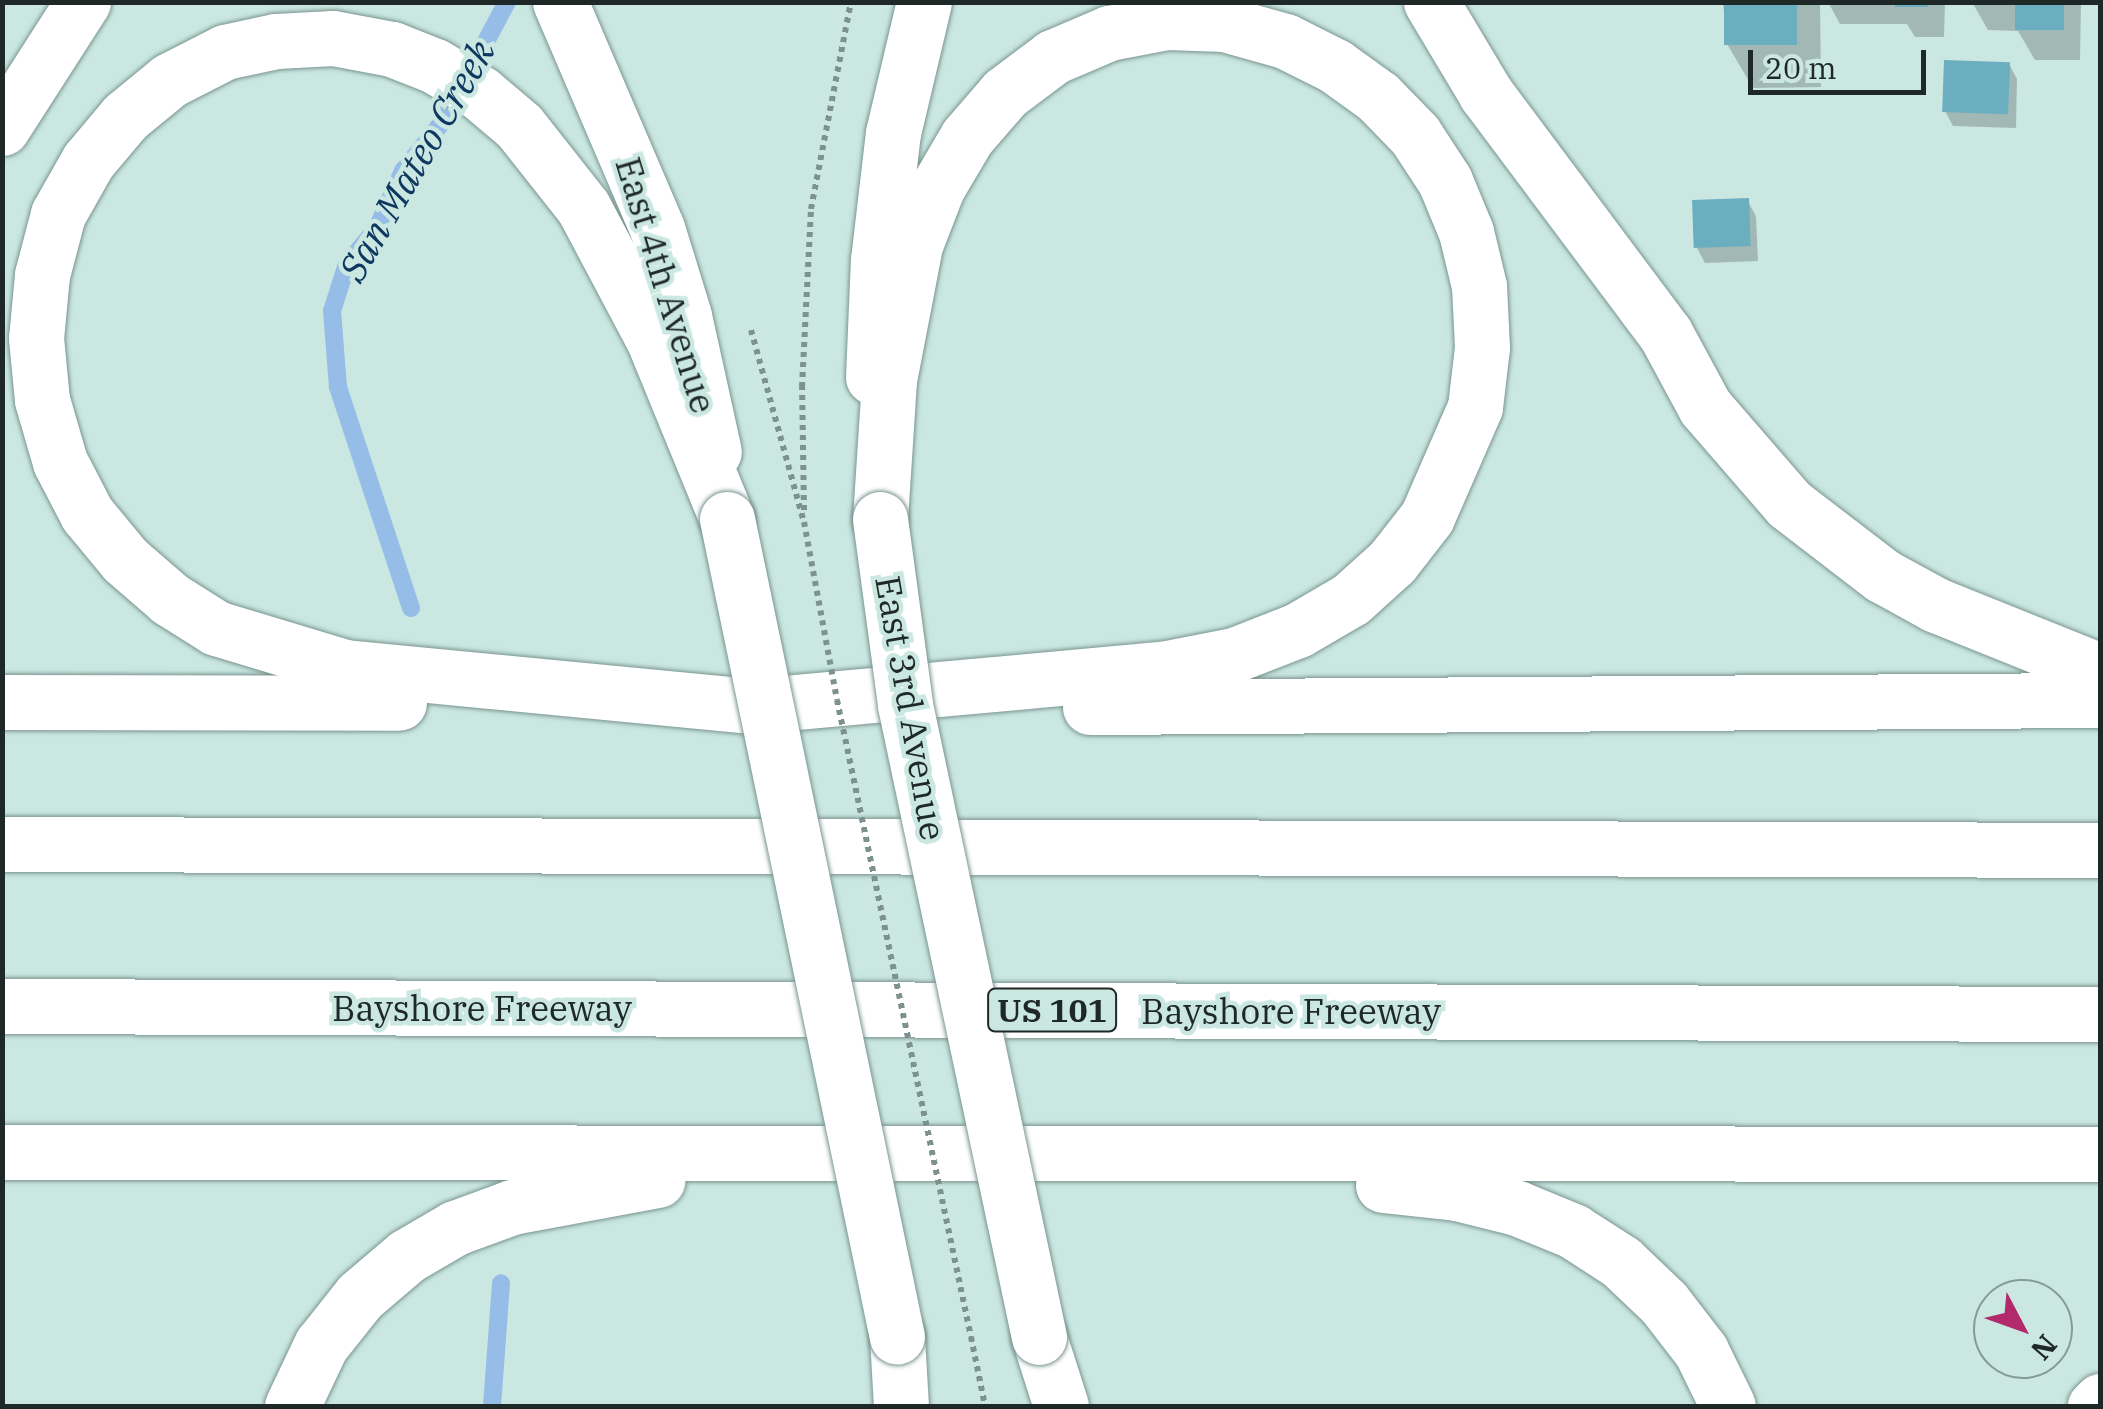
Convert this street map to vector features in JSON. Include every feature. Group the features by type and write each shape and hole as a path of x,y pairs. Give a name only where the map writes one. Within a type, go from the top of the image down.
{"main road":[{"path":"2,128 83,2"},
{"name":"East 3rd Avenue","path":"924,2 893,133 878,260 872,390 880,519 905,704 1052,1406"},
{"path":"1431,2 1486,94 1665,333 1705,407 1788,504 1883,576 1936,605 2100,671"},
{"path":"1444,2 1486,94"},
{"name":"East 4th Avenue","path":"566,14 657,228 704,398 727,519"},
{"path":"880,519 889,380 915,245 936,188 968,136 1005,93 1053,57 1109,33 1167,22 1224,24 1285,41 1334,66 1378,98 1414,135 1445,181 1466,232 1478,286 1482,347 1475,407 1428,517 1392,562 1351,598 1298,630 1234,654 1162,668 752,706 345,668 216,628 170,599 125,560 87,514 60,462 42,400 36,338 42,275 58,214 88,162 125,116 170,80 225,52 276,40 333,38 392,49 480,93 519,126 583,208 653,340 727,519 897,1337 914,1406"},
{"path":"2,702 1327,707 2100,700"},
{"path":"2,844 2100,850"},
{"name":"Bayshore Freeway","path":"2,1006 2100,1014"},
{"path":"2,1152 2100,1154"},
{"path":"292,1406 322,1345 360,1296 407,1256 455,1228 512,1207 645,1181 1052,1152 1457,1193 1517,1208 1572,1231 1620,1262 1650,1290 1701,1351 1728,1406"},
{"path":"897,1337 901,1406"},
{"path":"1039,1337 1061,1406"},
{"path":"2094,1406 2100,1401"}],"path":[{"path":"851,2 811,209 802,387 804,522 837,700 985,1406"}],"building":[{"path":"1724,2 1797,2 1797,45 1724,45"},
{"path":"1895,2 1928,2 1928,7 1895,7"},
{"path":"2015,2 2064,2 2064,30 2015,30"},
{"path":"1944,60 2010,62 2008,114 1942,112"},
{"path":"1749,198 1751,246 1694,248 1692,200"}],"waterway":[{"name":"San Mateo Creek","path":"411,608 338,387 332,311 347,264 377,228 403,171 444,120 507,2"},
{"name":"San Mateo Creek","path":"492,1406 501,1283"}]}
